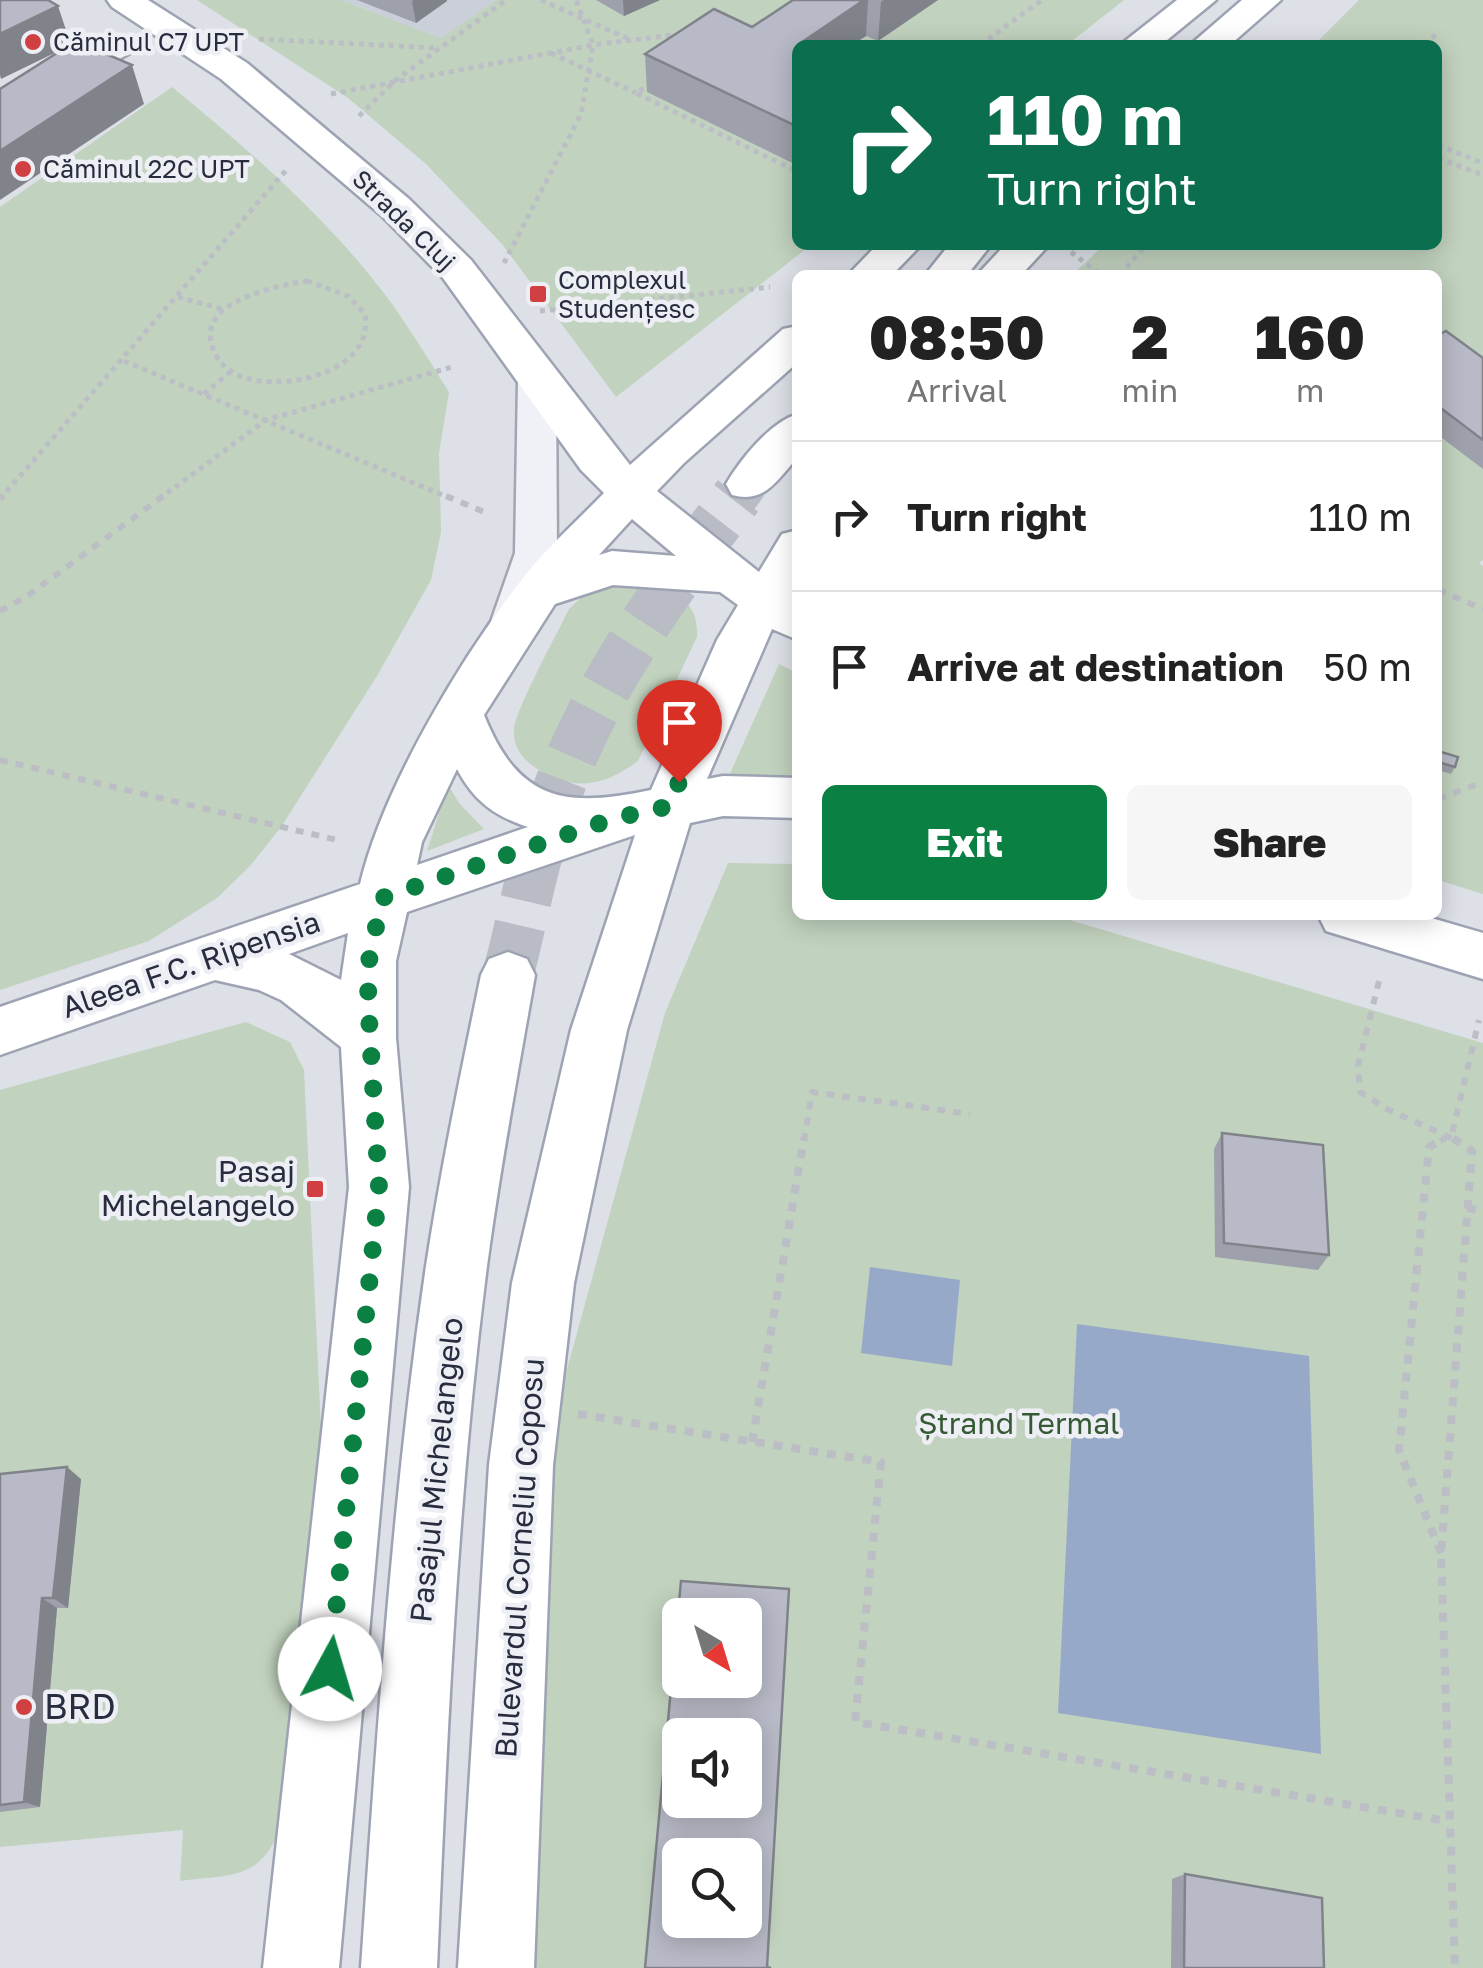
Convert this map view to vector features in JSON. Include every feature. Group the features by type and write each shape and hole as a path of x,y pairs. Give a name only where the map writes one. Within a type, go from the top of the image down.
{"main road":[{"name":"Strada Cluj","path":"124,0 234,71 394,207 457,269 597,458 632,495 764,600"},
{"path":"1145,40 1199,0"},
{"path":"1217,40 1280,4"},
{"path":"1262,40 1280,4"},
{"path":"874,270 896,250"},
{"path":"949,270 967,250"},
{"path":"1002,270 1024,250"},
{"path":"301,1968 379,1187 368,1038 369,961 396,842 459,714 524,611 668,452 792,345"},
{"path":"748,484 792,436"},
{"name":"Bulevardul Corneliu Coposu","path":"496,1968 521,1465 543,1284 600,1030 641,812 792,556"},
{"path":"524,611 612,568 764,600"},
{"path":"459,714 484,776 540,814 641,812 723,796 792,798"},
{"name":"Aleea F.C. Ripensia","path":"0,1031 641,812"},
{"path":"1362,920 1483,956"},
{"path":"216,957 261,964 301,982 337,1005 368,1038"},
{"name":"Pasajul Michelangelo","path":"399,1968 420,1626 444,1381 471,1169 508,975"}],"street":[{"path":"0,112 118,46"},
{"path":"524,611 536,552 536,380"}],"path":[{"path":"359,116 396,80 506,0"},
{"path":"541,0 632,40"},
{"path":"504,263 581,114 592,45 576,0"},
{"path":"987,40 1042,0"},
{"path":"332,94 592,45 685,33"},
{"path":"1430,40 1436,34"},
{"path":"258,39 437,48"},
{"path":"550,53 792,169"},
{"path":"636,93 665,74"},
{"path":"1442,147 1483,163"},
{"path":"1442,160 1483,175"},
{"path":"0,499 124,361 287,169"},
{"path":"1124,270 1142,250"},
{"path":"1071,252 1094,270"},
{"path":"307,281 336,287 357,300 367,319 364,339 348,359 322,374 290,382 258,381 230,372 211,354 208,331 222,309 246,293 275,283 307,281"},
{"path":"540,311 770,288"},
{"path":"178,297 222,309"},
{"path":"124,361 488,514"},
{"path":"0,611 26,597 266,420 452,367"},
{"path":"203,394 230,372"},
{"path":"1442,592 1483,609"},
{"path":"0,760 336,840"},
{"path":"1442,797 1483,782"},
{"path":"1378,981 1358,1066 1360,1092 1378,1106 1452,1134 1472,1151 1441,1554 1447,1821 1455,1968"},
{"path":"1441,1554 1399,1450 1429,1147 1452,1134 1479,1020"},
{"path":"752,1442 812,1092 970,1114"},
{"path":"1467,1208 1483,1211"},
{"path":"578,1414 881,1462 856,1722 1447,1821"}],"shaded area":[{"path":"341,0 496,0 441,38"}],"green space":[{"path":"197,0 341,0 441,38 496,0 850,0 648,92 792,164 792,250 805,250 616,397 502,244 426,164 348,98"},
{"path":"938,0 1124,0 1073,40 879,40"},
{"path":"1359,0 1483,0 1483,560 1479,563 1483,566 1483,894 1442,881 1442,270 1077,270 1099,250 1442,250 1442,40 1319,40"},
{"path":"172,87 277,178 350,252 393,305 449,392 439,453 441,532 431,580 377,676 281,827 250,866 217,898 149,941 0,990 0,207"},
{"path":"616,583 659,588 683,599 696,621 697,637 638,761 600,781 569,782 542,772 527,761 514,739 516,720 569,609 583,596"},
{"path":"779,664 792,670 792,779 728,778"},
{"path":"448,785 484,829 427,851"},
{"name":"Ștrand Termal","path":"728,863 792,864 792,920 1070,920 1483,1043 1483,1968 526,1968 555,1413 665,1013"},
{"path":"246,1022 290,1042 304,1070 323,1471 283,1823 265,1856 255,1865 231,1875 180,1881 183,1830 0,1847 0,1090"}],"water":[{"path":"870,1267 960,1280 952,1366 861,1353"},
{"path":"1077,1324 1309,1356 1321,1754 1058,1713"}],"building":[{"path":"0,0 48,0 58,6 0,34"},
{"path":"793,0 864,0 805,40 792,40 792,124 645,54 714,9 752,27"},
{"path":"76,41 132,65 0,151 0,89"},
{"path":"1446,331 1483,358 1483,440 1442,409 1442,333"},
{"path":"1442,752 1458,757 1455,767 1442,763"},
{"path":"1222,1133 1323,1145 1329,1255 1224,1243"},
{"name":"BRD","path":"67,1467 53,1598 42,1598 24,1802 0,1805 0,1474"},
{"path":"681,1581 789,1589 767,1967 771,1968 645,1968 662,1785 662,1818 762,1818 762,1718 668,1718 670,1698 762,1698 762,1598 679,1598"},
{"path":"1185,1874 1322,1898 1324,1968 1184,1968"}],"tunnel":[{"path":"737,499 748,484"},
{"path":"508,975 543,835 593,711 637,636 738,496"}],"place":[{"name":"Căminul C7 UPT","path":"33,42"},
{"name":"Căminul 22C UPT","path":"23,169"},
{"name":"Complexul Studențesc","path":"538,294"},
{"name":"Pasaj Michelangelo","path":"315,1189"},
{"name":"BRD","path":"24,1707"}],"route":[{"path":"330,1669 379,1187 368,1000 369,961 382,898 612,819 670,806 679,782"}]}
